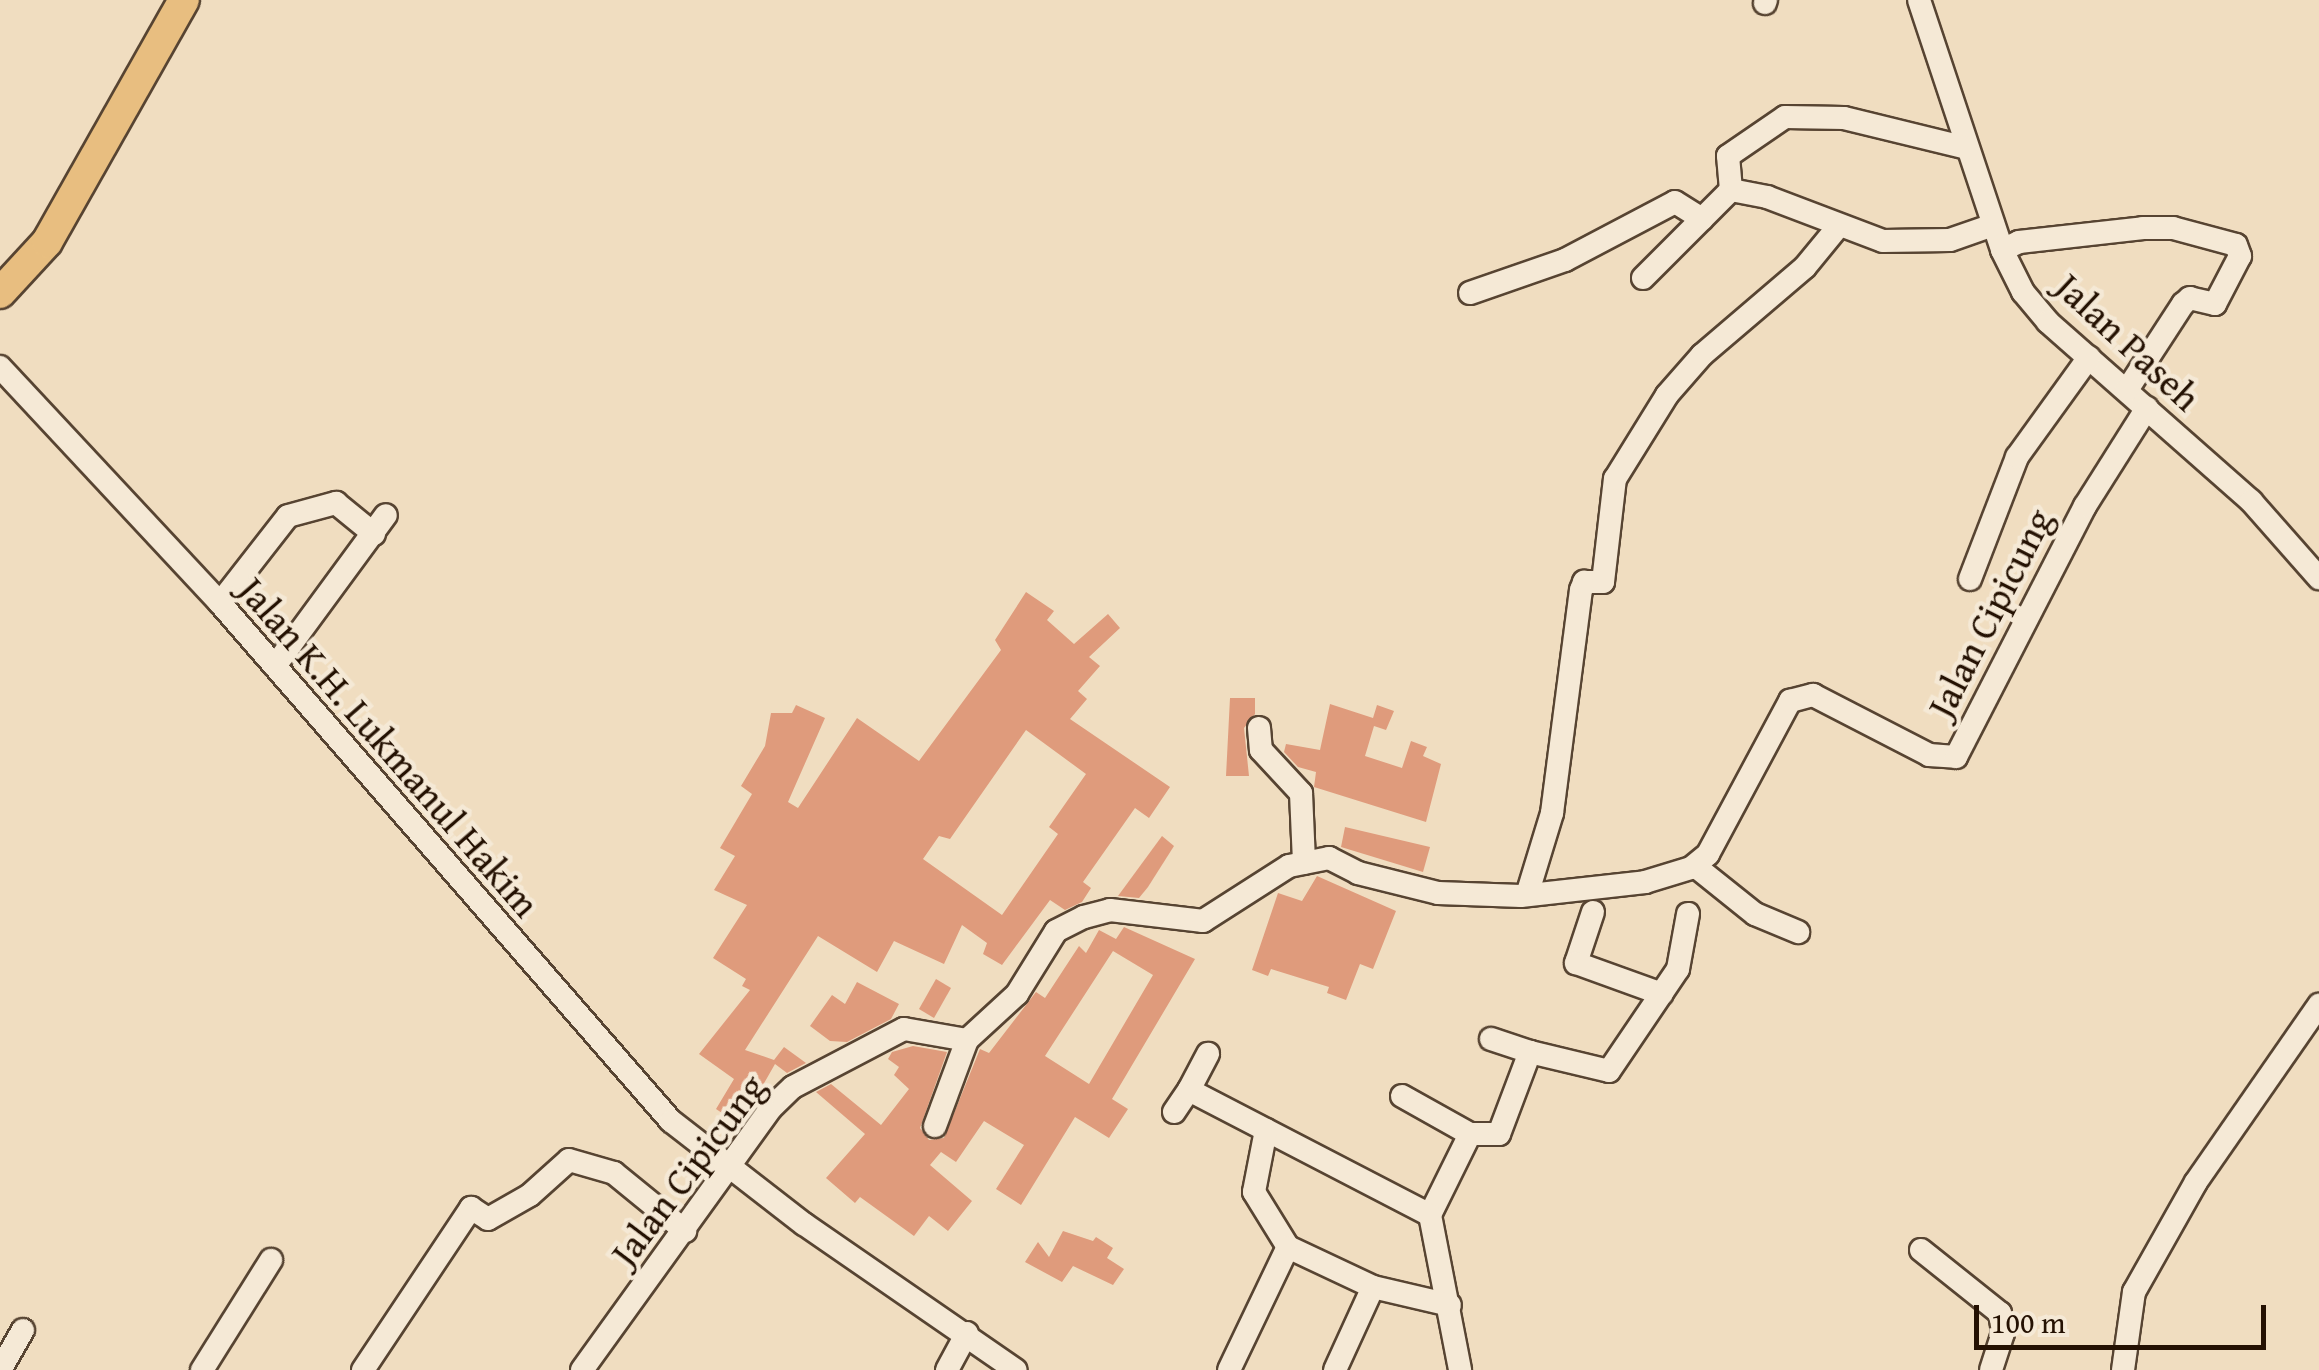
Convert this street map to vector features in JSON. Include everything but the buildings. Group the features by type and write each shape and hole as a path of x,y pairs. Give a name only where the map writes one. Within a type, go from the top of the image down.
{"main road":[{"path":"0,293 46,242 184,0"}],"street":[{"name":"Jalan Paseh","path":"1919,0 2002,250 2048,322 2251,500 2319,578"},
{"path":"1643,278 1730,190 1728,156 1785,116 1832,116 1967,148"},
{"path":"1730,190 1767,196 1837,228 1883,241 1927,240 1994,225"},
{"path":"1470,293 1565,260 1676,202 1702,219"},
{"path":"1528,895 1552,813 1580,590 1584,582 1603,582 1615,479 1667,395 1702,355 1805,267 1837,228"},
{"path":"2002,250 2019,242 2143,228 2173,228 2236,245 2240,256 2215,304 2190,298 2183,304 2127,390"},
{"path":"1970,579 2017,456 2090,357"},
{"name":"Jalan K.H. Lukmanul Hakim","path":"0,367 220,603 671,1121 1016,1370"},
{"name":"Jalan Cipicung","path":"1686,869 1720,838 1790,701 1813,695 1929,754 1956,757 2085,506 2148,408"},
{"path":"220,603 288,516 315,514 332,502 380,524 275,666"},
{"path":"1259,728 1261,750 1301,793 1304,862"},
{"path":"935,1126 967,1040 1018,994 1056,931 1110,910 1203,921 1238,893 1304,862 1329,858 1358,873 1438,892 1528,895 1686,869 1754,914 1798,932"},
{"path":"1593,912 1576,963 1662,994"},
{"path":"1491,1039 1609,1072 1684,957 1688,914"},
{"path":"2123,1370 2134,1292 2196,1182 2319,1005"},
{"name":"Jalan Cipicung","path":"582,1370 772,1108 836,1059 904,1029 967,1040"},
{"path":"1402,1096 1470,1134 1499,1134 1530,1052"},
{"path":"1174,1112 1208,1054"},
{"path":"1189,1090 1430,1215"},
{"path":"1266,1130 1254,1192 1288,1248 1373,1287 1450,1304"},
{"path":"1460,1370 1430,1215 1470,1134"},
{"path":"363,1370 471,1208 488,1219 530,1194 569,1160 614,1173 684,1231"},
{"path":"1229,1370 1288,1248"},
{"path":"1922,1250 2000,1313 2003,1333 1991,1370"},
{"path":"202,1370 271,1260"},
{"path":"1335,1370 1373,1287"},
{"path":"0,1370 23,1330"},
{"path":"946,1370 967,1333"}]}
